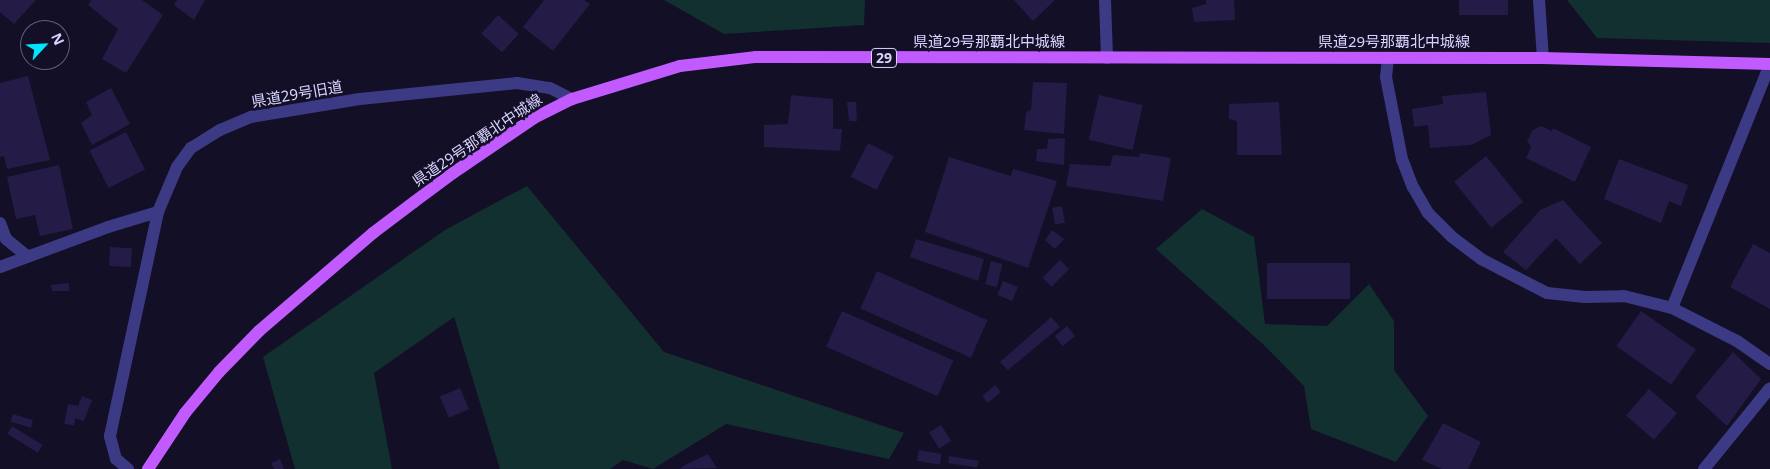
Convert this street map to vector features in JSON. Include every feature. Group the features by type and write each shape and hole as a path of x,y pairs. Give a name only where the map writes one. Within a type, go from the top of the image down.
{"main road":[{"name":"県道29号那覇北中城線","path":"148,469 185,413 219,372 259,331 373,233 453,172 534,118 572,99 680,66 756,57 1543,58 1770,64"}],"street":[{"path":"1105,0 1107,58"},
{"path":"1539,0 1543,58"},
{"path":"1388,58 1386,77 1402,159 1413,187 1428,213 1452,237 1482,259 1547,293 1585,296 1624,296 1672,308 1737,341 1770,364"},
{"path":"1672,308 1770,64"},
{"name":"県道29号旧道","path":"128,469 116,459 110,436 158,212 177,166 191,148 220,130 251,117 360,99 517,83 550,88 572,99"},
{"path":"0,267 108,227 158,212"},
{"path":"0,222 6,239 28,257"},
{"path":"1704,469 1770,388"}],"green space":[{"path":"664,0 865,0 864,25 724,34"},
{"path":"1567,0 1770,0 1770,43 1597,38"},
{"path":"527,186 664,352 904,433 889,459 726,424 653,469 623,460 610,469 500,469 454,317 374,373 392,469 295,469 263,357 445,230"},
{"path":"1202,209 1254,237 1265,324 1327,326 1369,284 1394,321 1394,370 1428,416 1396,462 1311,429 1304,386 1266,347 1156,249"}],"building":[{"path":"0,0 36,0 14,24 0,12"},
{"path":"91,0 142,0 163,15 126,73 102,59 118,29 88,5"},
{"path":"177,0 205,0 194,20 174,5"},
{"path":"544,0 584,0 590,4 553,51 523,27"},
{"path":"1014,0 1055,0 1033,21"},
{"path":"1206,0 1234,0 1235,20 1194,22 1192,8 1206,4"},
{"path":"1459,0 1508,0 1508,15 1459,15"},
{"path":"498,15 519,34 502,52 481,34"},
{"path":"28,76 50,160 7,169 4,156 0,157 0,83"},
{"path":"1033,82 1067,83 1064,134 1024,130 1026,112 1031,110"},
{"path":"111,88 130,124 92,145 81,123 92,115 86,102"},
{"path":"1486,92 1491,135 1471,145 1430,148 1428,125 1414,127 1412,109 1443,104 1442,96"},
{"path":"791,95 833,99 833,129 842,129 840,151 764,147 764,125 788,124"},
{"path":"1099,95 1143,105 1132,150 1089,140"},
{"path":"847,102 856,102 857,121 849,121"},
{"path":"1279,102 1282,155 1237,155 1237,121 1229,119 1229,104"},
{"path":"1541,126 1552,131 1553,128 1591,147 1575,182 1526,158 1531,147 1527,141 1533,130"},
{"path":"126,132 145,169 109,188 89,151"},
{"path":"1065,138 1064,165 1036,161 1037,149 1047,149 1048,139"},
{"path":"868,143 894,156 877,190 851,177"},
{"path":"1140,153 1171,158 1163,201 1066,186 1070,164 1110,166 1113,155 1139,157"},
{"path":"1486,156 1523,202 1491,228 1454,182"},
{"path":"949,157 1011,176 1013,169 1057,181 1028,268 925,232"},
{"path":"1619,159 1688,185 1681,206 1669,201 1661,223 1604,199"},
{"path":"59,165 73,229 40,236 35,215 16,219 7,177"},
{"path":"1563,200 1602,243 1580,264 1556,238 1526,270 1503,252 1540,210"},
{"path":"1062,206 1065,223 1055,224 1052,208"},
{"path":"1052,230 1064,239 1055,249 1045,240"},
{"path":"916,239 984,259 978,281 910,257"},
{"path":"1753,244 1770,253 1770,309 1730,287"},
{"path":"110,247 132,248 131,267 109,266"},
{"path":"1060,260 1069,269 1052,287 1042,278"},
{"path":"991,261 1003,264 997,287 985,284"},
{"path":"1267,263 1350,263 1350,299 1267,299"},
{"path":"877,271 988,320 971,358 860,308"},
{"path":"1003,281 1018,287 1012,301 997,295"},
{"path":"69,283 69,291 52,291 51,285"},
{"path":"842,311 953,361 938,396 826,347"},
{"path":"1641,311 1696,349 1671,385 1616,346"},
{"path":"1051,317 1060,327 1008,370 1000,362"},
{"path":"1067,326 1075,336 1063,346 1055,336"},
{"path":"1733,352 1761,379 1727,426 1695,397"},
{"path":"995,385 1001,392 988,403 982,396"},
{"path":"460,388 469,409 449,418 440,397"},
{"path":"1649,389 1677,413 1654,440 1626,415"},
{"path":"82,396 92,400 84,421 73,417"},
{"path":"68,404 78,406 74,426 64,424"},
{"path":"13,414 33,420 31,428 11,422"},
{"path":"1443,423 1481,442 1468,469 1442,469 1422,460"},
{"path":"941,425 951,441 939,449 929,432"},
{"path":"12,426 43,445 38,453 7,434"},
{"path":"919,450 942,454 940,465 917,461"},
{"path":"708,454 717,468 680,469 685,465"},
{"path":"949,456 979,461 978,468 948,463"},
{"path":"280,459 284,469 274,469 271,463"}]}
